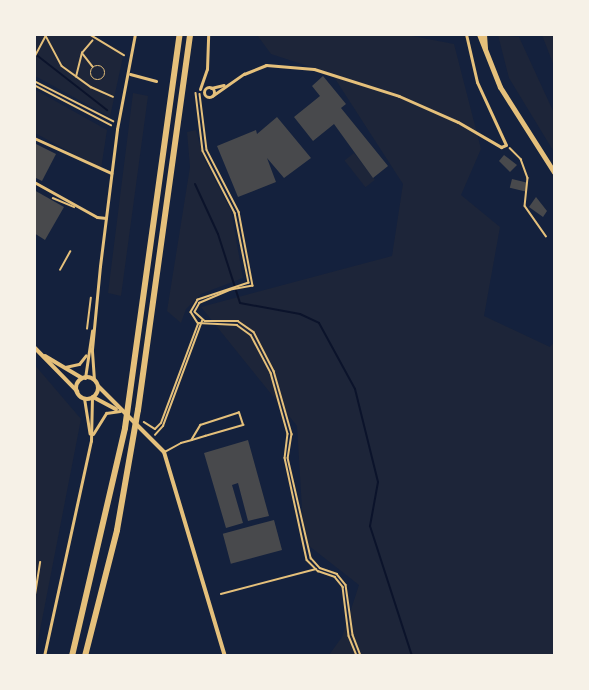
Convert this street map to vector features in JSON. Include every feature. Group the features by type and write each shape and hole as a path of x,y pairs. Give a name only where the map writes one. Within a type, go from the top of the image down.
{"highway":[{"path":"72,656 125,428 180,34"},
{"path":"85,656 117,530 138,413 190,34"},
{"path":"479,34 500,87 555,172"},
{"path":"484,34 485,53"}],"street":[{"path":"77,392 84,378 95,317 111,173 119,121 130,74 135,34"},
{"path":"200,89 207,69 208,34"},
{"path":"200,89 207,97 212,96 253,69 276,63 314,69 399,96 458,122 501,147 506,145 477,82 466,34"},
{"path":"130,74 156,81"},
{"path":"200,89 226,85"},
{"path":"211,88 212,96"},
{"path":"34,138 111,173"},
{"path":"34,182 106,218"},
{"path":"95,317 94,380 120,411 152,437 164,452 225,656"},
{"path":"34,347 84,398 90,441"},
{"path":"63,367 79,364 88,351"},
{"path":"42,354 84,378 94,380"},
{"path":"44,656 90,441 92,397 98,386"},
{"path":"84,398 92,397 120,411"},
{"path":"90,441 100,419 120,411"}],"lane":[{"path":"53,198 78,206"},
{"path":"164,452 192,440 243,425 239,414 201,425 192,440"}],"path":[{"path":"88,34 93,40 125,55 133,51"},
{"path":"34,58 46,35"},
{"path":"46,35 62,66 76,77 113,97"},
{"path":"76,77 82,53 93,40"},
{"path":"82,53 94,67 103,68 103,77 93,77 94,67"},
{"path":"34,81 109,120 119,121"},
{"path":"34,85 114,127"},
{"path":"199,323 191,312 198,300 249,283 235,213 203,151 200,89"},
{"path":"200,89 207,150 239,212 253,286 231,290 200,303 195,312 202,320"},
{"path":"506,145 521,159 528,178 525,206 546,236"},
{"path":"60,270 70,252"},
{"path":"86,340 91,297"},
{"path":"138,413 152,428 161,423 202,320 238,321 254,332 274,371 292,434 288,458 311,558 320,568 338,574 346,585 353,635 361,656"},
{"path":"152,437 163,426 199,323"},
{"path":"199,323 237,325 251,335 271,373 288,434 285,458 306,554 315,569 335,577 343,587 349,636 357,656"},
{"path":"34,601 40,562"},
{"path":"221,594 320,568"}],"shaded area":[{"path":"34,35 91,35 124,52 110,117 35,76"},
{"path":"257,35 407,35 454,44 481,149 461,195 500,227 484,316 550,347 554,342 554,655 329,655 342,637 359,585 304,542 297,426 201,307 392,256 403,184 332,74 271,54"},
{"path":"498,35 519,37 554,113 554,152 509,78"},
{"path":"542,35 554,35 554,66"},
{"path":"34,89 107,130 101,169 35,133"},
{"path":"133,93 148,96 121,296 108,293"},
{"path":"196,130 204,159 231,211 243,278 201,294 186,309 181,323 167,311 190,167 187,132"},
{"path":"354,153 375,180 365,187 345,160"},
{"path":"34,364 81,419 35,656 34,655"}],"building":[{"path":"323,76 346,104 341,108 388,166 373,178 334,124 313,141 294,117 320,96 312,86"},
{"path":"277,117 311,158 284,178 267,158 276,182 238,197 217,146 256,130 257,134"},
{"path":"34,143 56,154 42,181 34,177"},
{"path":"504,155 517,165 510,172 499,161"},
{"path":"512,179 528,183 525,192 510,188"},
{"path":"34,190 64,207 45,240 34,233"},
{"path":"536,197 547,211 543,217 529,207"},
{"path":"248,440 269,516 248,521 238,483 232,485 243,523 226,528 204,453"},
{"path":"274,520 282,550 231,564 223,534"}],"waterway":[{"path":"34,53 107,110"},
{"path":"195,184 218,234 240,303 300,314 319,323 355,389 378,482 370,526 412,656"}]}
